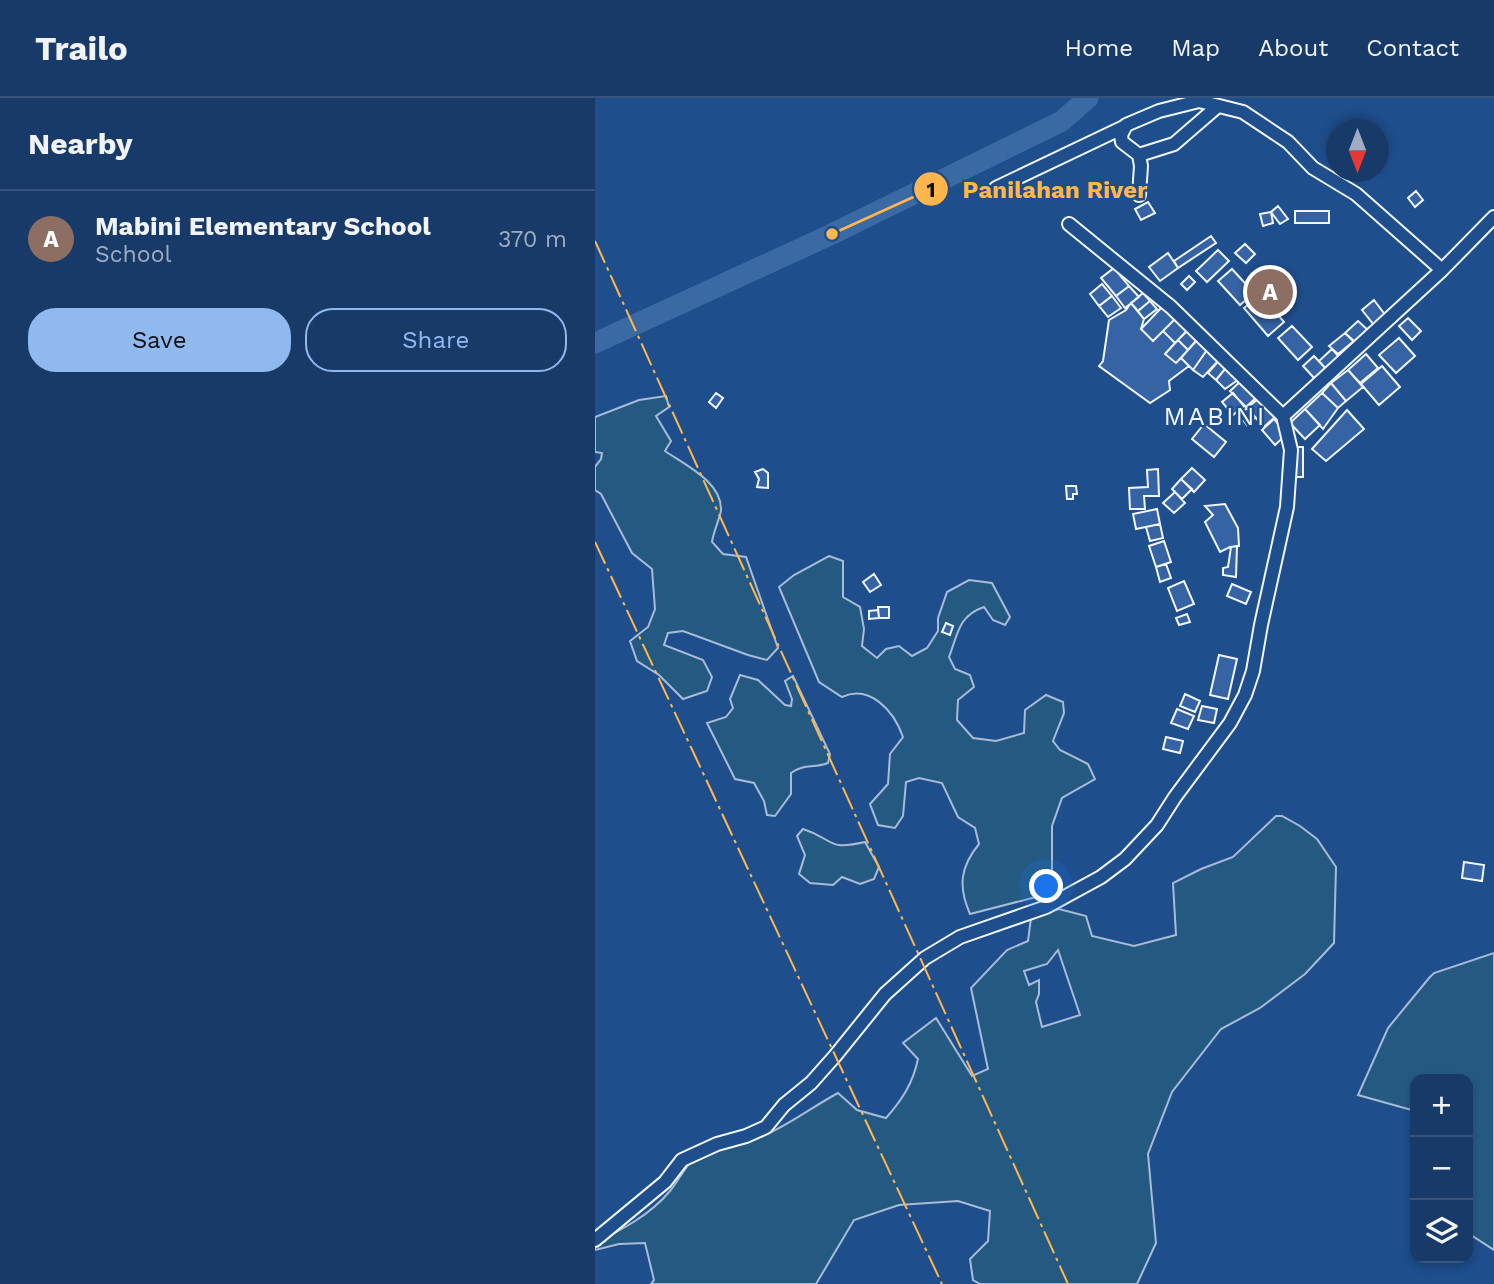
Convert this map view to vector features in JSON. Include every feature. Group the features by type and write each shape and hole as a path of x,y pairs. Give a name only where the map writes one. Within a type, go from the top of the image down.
{"street":[{"path":"996,188 1159,110 1199,101 1243,112 1288,142 1313,168 1356,194 1442,270"},
{"path":"1139,155 1174,144 1218,106"},
{"path":"1126,125 1121,135 1122,142 1139,155 1139,195"},
{"path":"1283,416 1442,270 1494,217"},
{"path":"595,1240 665,1182 683,1160 717,1144 766,1127 784,1105 811,1083 885,994 925,958 960,937 1046,907 1101,877 1125,859 1157,825 1230,723 1245,695 1253,671 1287,507 1291,450 1283,416 1171,307 1069,224"}],"shaded area":[{"path":"666,396 669,407 656,416 671,441 665,451 701,475 715,491 721,510 712,542 723,554 746,557 778,648 767,660 683,631 668,633 664,645 703,660 712,677 707,691 683,699 659,675 637,661 630,641 648,627 655,609 652,569 632,553 601,494 595,490 595,467 602,453 595,452 595,417 639,400"},
{"path":"829,556 843,561 843,597 860,607 864,629 862,646 877,658 886,649 899,646 912,656 927,648 938,631 938,618 947,592 969,580 992,583 1010,617 1005,625 993,620 984,607 969,615 960,627 949,657 955,669 970,675 974,687 958,700 957,720 973,738 996,741 1024,733 1025,710 1046,695 1063,702 1064,713 1053,741 1060,750 1088,764 1095,779 1062,798 1052,826 1052,885 1040,896 970,914 964,895 963,877 968,861 979,844 975,828 958,817 942,783 919,778 906,782 903,816 895,828 878,825 870,804 888,784 890,754 903,737 899,727 880,702 862,694 842,697 819,682 779,587 794,575"},
{"path":"740,675 758,680 785,705 791,706 792,699 785,681 793,676 830,754 828,763 800,768 791,773 791,794 775,816 767,815 764,801 754,783 735,779 707,723 726,717 733,708 730,699"},
{"path":"1276,816 1282,816 1300,826 1317,839 1336,867 1334,943 1305,974 1260,1008 1221,1029 1172,1092 1148,1154 1156,1243 1137,1284 980,1284 973,1280 970,1259 988,1241 990,1211 958,1201 899,1205 854,1220 816,1284 651,1284 654,1280 645,1243 619,1244 595,1250 595,1243 626,1227 654,1207 670,1191 692,1160 711,1147 763,1136 838,1093 857,1110 886,1118 906,1091 918,1059 903,1043 936,1018 972,1076 988,1069 971,988 1007,950 1028,941 1031,918 1059,909 1086,916 1092,936 1134,946 1176,935 1173,883 1233,857","holes":["1058,950 1080,1015 1042,1027 1036,1002 1039,980 1029,985 1024,971 1047,964"]},
{"path":"803,829 831,843 843,845 865,842 879,867 874,879 860,884 842,877 833,885 810,883 799,874 805,855 797,836"},
{"path":"1494,953 1494,1250 1473,1236 1473,1074 1410,1074 1410,1110 1358,1095 1388,1028 1434,973"}],"building":[{"path":"1416,191 1423,200 1415,207 1408,198"},
{"path":"1148,202 1155,213 1141,220 1135,209"},
{"path":"1278,206 1288,219 1280,224 1271,212"},
{"path":"1295,211 1329,211 1329,223 1295,223"},
{"path":"1271,212 1273,223 1263,226 1260,214"},
{"path":"1211,236 1216,243 1178,268 1174,261"},
{"path":"1245,244 1255,254 1246,263 1235,253"},
{"path":"1218,250 1229,261 1207,282 1196,271"},
{"path":"1168,253 1178,268 1160,281 1149,267"},
{"path":"1114,268 1129,286 1116,296 1101,278"},
{"path":"1232,269 1254,293 1240,305 1218,281"},
{"path":"1189,276 1195,282 1187,290 1181,284"},
{"path":"1102,284 1112,296 1099,306 1090,294"},
{"path":"1129,286 1139,297 1125,308 1116,296"},
{"path":"1143,293 1150,301 1138,311 1131,303"},
{"path":"1260,294 1284,322 1268,336 1244,308"},
{"path":"1112,296 1121,308 1108,317 1099,306"},
{"path":"1374,300 1386,316 1374,325 1362,310"},
{"path":"1150,301 1157,309 1144,319 1138,311"},
{"path":"1131,303 1144,319 1141,329 1153,341 1163,331 1175,343 1165,354 1176,363 1181,358 1189,366 1169,381 1170,390 1150,403 1099,366 1103,361 1109,320 1126,310"},
{"path":"1163,306 1176,318 1153,341 1141,329"},
{"path":"1176,318 1188,330 1175,343 1163,331"},
{"path":"1408,318 1421,331 1412,340 1399,326"},
{"path":"1358,321 1370,332 1357,345 1345,333"},
{"path":"1292,326 1312,347 1298,360 1278,338"},
{"path":"1189,328 1200,337 1188,350 1178,340"},
{"path":"1345,333 1354,341 1338,354 1329,346"},
{"path":"1200,336 1207,350 1193,370 1181,358"},
{"path":"1399,338 1415,356 1396,373 1379,355"},
{"path":"1178,340 1188,350 1176,363 1165,354"},
{"path":"1332,349 1340,358 1327,370 1319,361"},
{"path":"1207,350 1219,360 1203,377 1193,370"},
{"path":"1366,354 1378,368 1360,383 1348,370"},
{"path":"1314,356 1327,370 1316,380 1303,366"},
{"path":"1221,358 1229,364 1216,380 1208,373"},
{"path":"1229,364 1242,377 1225,389 1216,380"},
{"path":"1382,366 1400,387 1379,405 1361,384"},
{"path":"1348,370 1363,387 1346,401 1331,383"},
{"path":"1243,379 1259,395 1246,407 1230,391"},
{"path":"1331,383 1346,401 1338,408 1322,393"},
{"path":"716,393 723,398 716,408 709,402"},
{"path":"1233,393 1244,406 1233,415 1222,402"},
{"path":"1322,393 1338,408 1323,429 1305,409"},
{"path":"1258,399 1276,416 1264,427 1247,408"},
{"path":"1247,408 1255,418 1247,425 1239,415"},
{"path":"1305,409 1320,425 1305,439 1290,423"},
{"path":"1347,410 1364,429 1326,461 1312,449"},
{"path":"1274,419 1287,434 1275,445 1262,430"},
{"path":"1204,424 1226,442 1214,457 1192,439"},
{"path":"1293,447 1303,447 1303,477 1294,477"},
{"path":"1192,468 1205,480 1194,492 1181,479"},
{"path":"763,469 768,473 768,488 757,487 759,479 755,472"},
{"path":"1158,469 1159,496 1144,496 1145,509 1130,509 1129,488 1148,487 1147,470"},
{"path":"1181,479 1192,489 1182,499 1172,489"},
{"path":"1066,486 1076,486 1077,494 1073,494 1073,499 1067,499"},
{"path":"1175,492 1185,503 1174,513 1163,503"},
{"path":"1225,504 1238,528 1239,546 1220,552 1205,522 1213,515 1205,506"},
{"path":"1157,509 1160,524 1136,529 1133,514"},
{"path":"1160,524 1163,538 1150,541 1146,527"},
{"path":"1164,541 1171,562 1156,567 1149,546"},
{"path":"1237,546 1236,577 1223,575 1223,568 1228,567 1231,547"},
{"path":"1166,564 1171,578 1160,582 1156,567"},
{"path":"874,574 881,585 870,592 863,582"},
{"path":"1184,581 1194,604 1177,611 1168,588"},
{"path":"1232,584 1251,592 1246,604 1227,596"},
{"path":"878,607 889,607 889,618 879,618"},
{"path":"878,610 879,618 869,619 869,611"},
{"path":"1187,614 1190,622 1179,625 1176,618"},
{"path":"946,623 953,626 950,635 942,632"},
{"path":"1219,655 1237,659 1228,699 1210,695"},
{"path":"1185,694 1200,701 1195,712 1180,706"},
{"path":"1202,706 1217,709 1214,723 1198,720"},
{"path":"1177,709 1194,716 1188,729 1171,723"},
{"path":"1166,737 1183,741 1180,753 1163,749"},
{"path":"1464,862 1484,865 1482,881 1462,878"}],"waterway":[{"path":"595,343 832,234 1062,121 1088,98"}],"power":[{"path":"595,241 1068,1284"},
{"path":"595,542 942,1284"}],"place":[{"name":"Panilahan River","path":"832,234"},
{"name":"Mabini Elementary School","path":"1270,292"}],"district":[{"name":"MABINI","path":"1215,416"}]}
